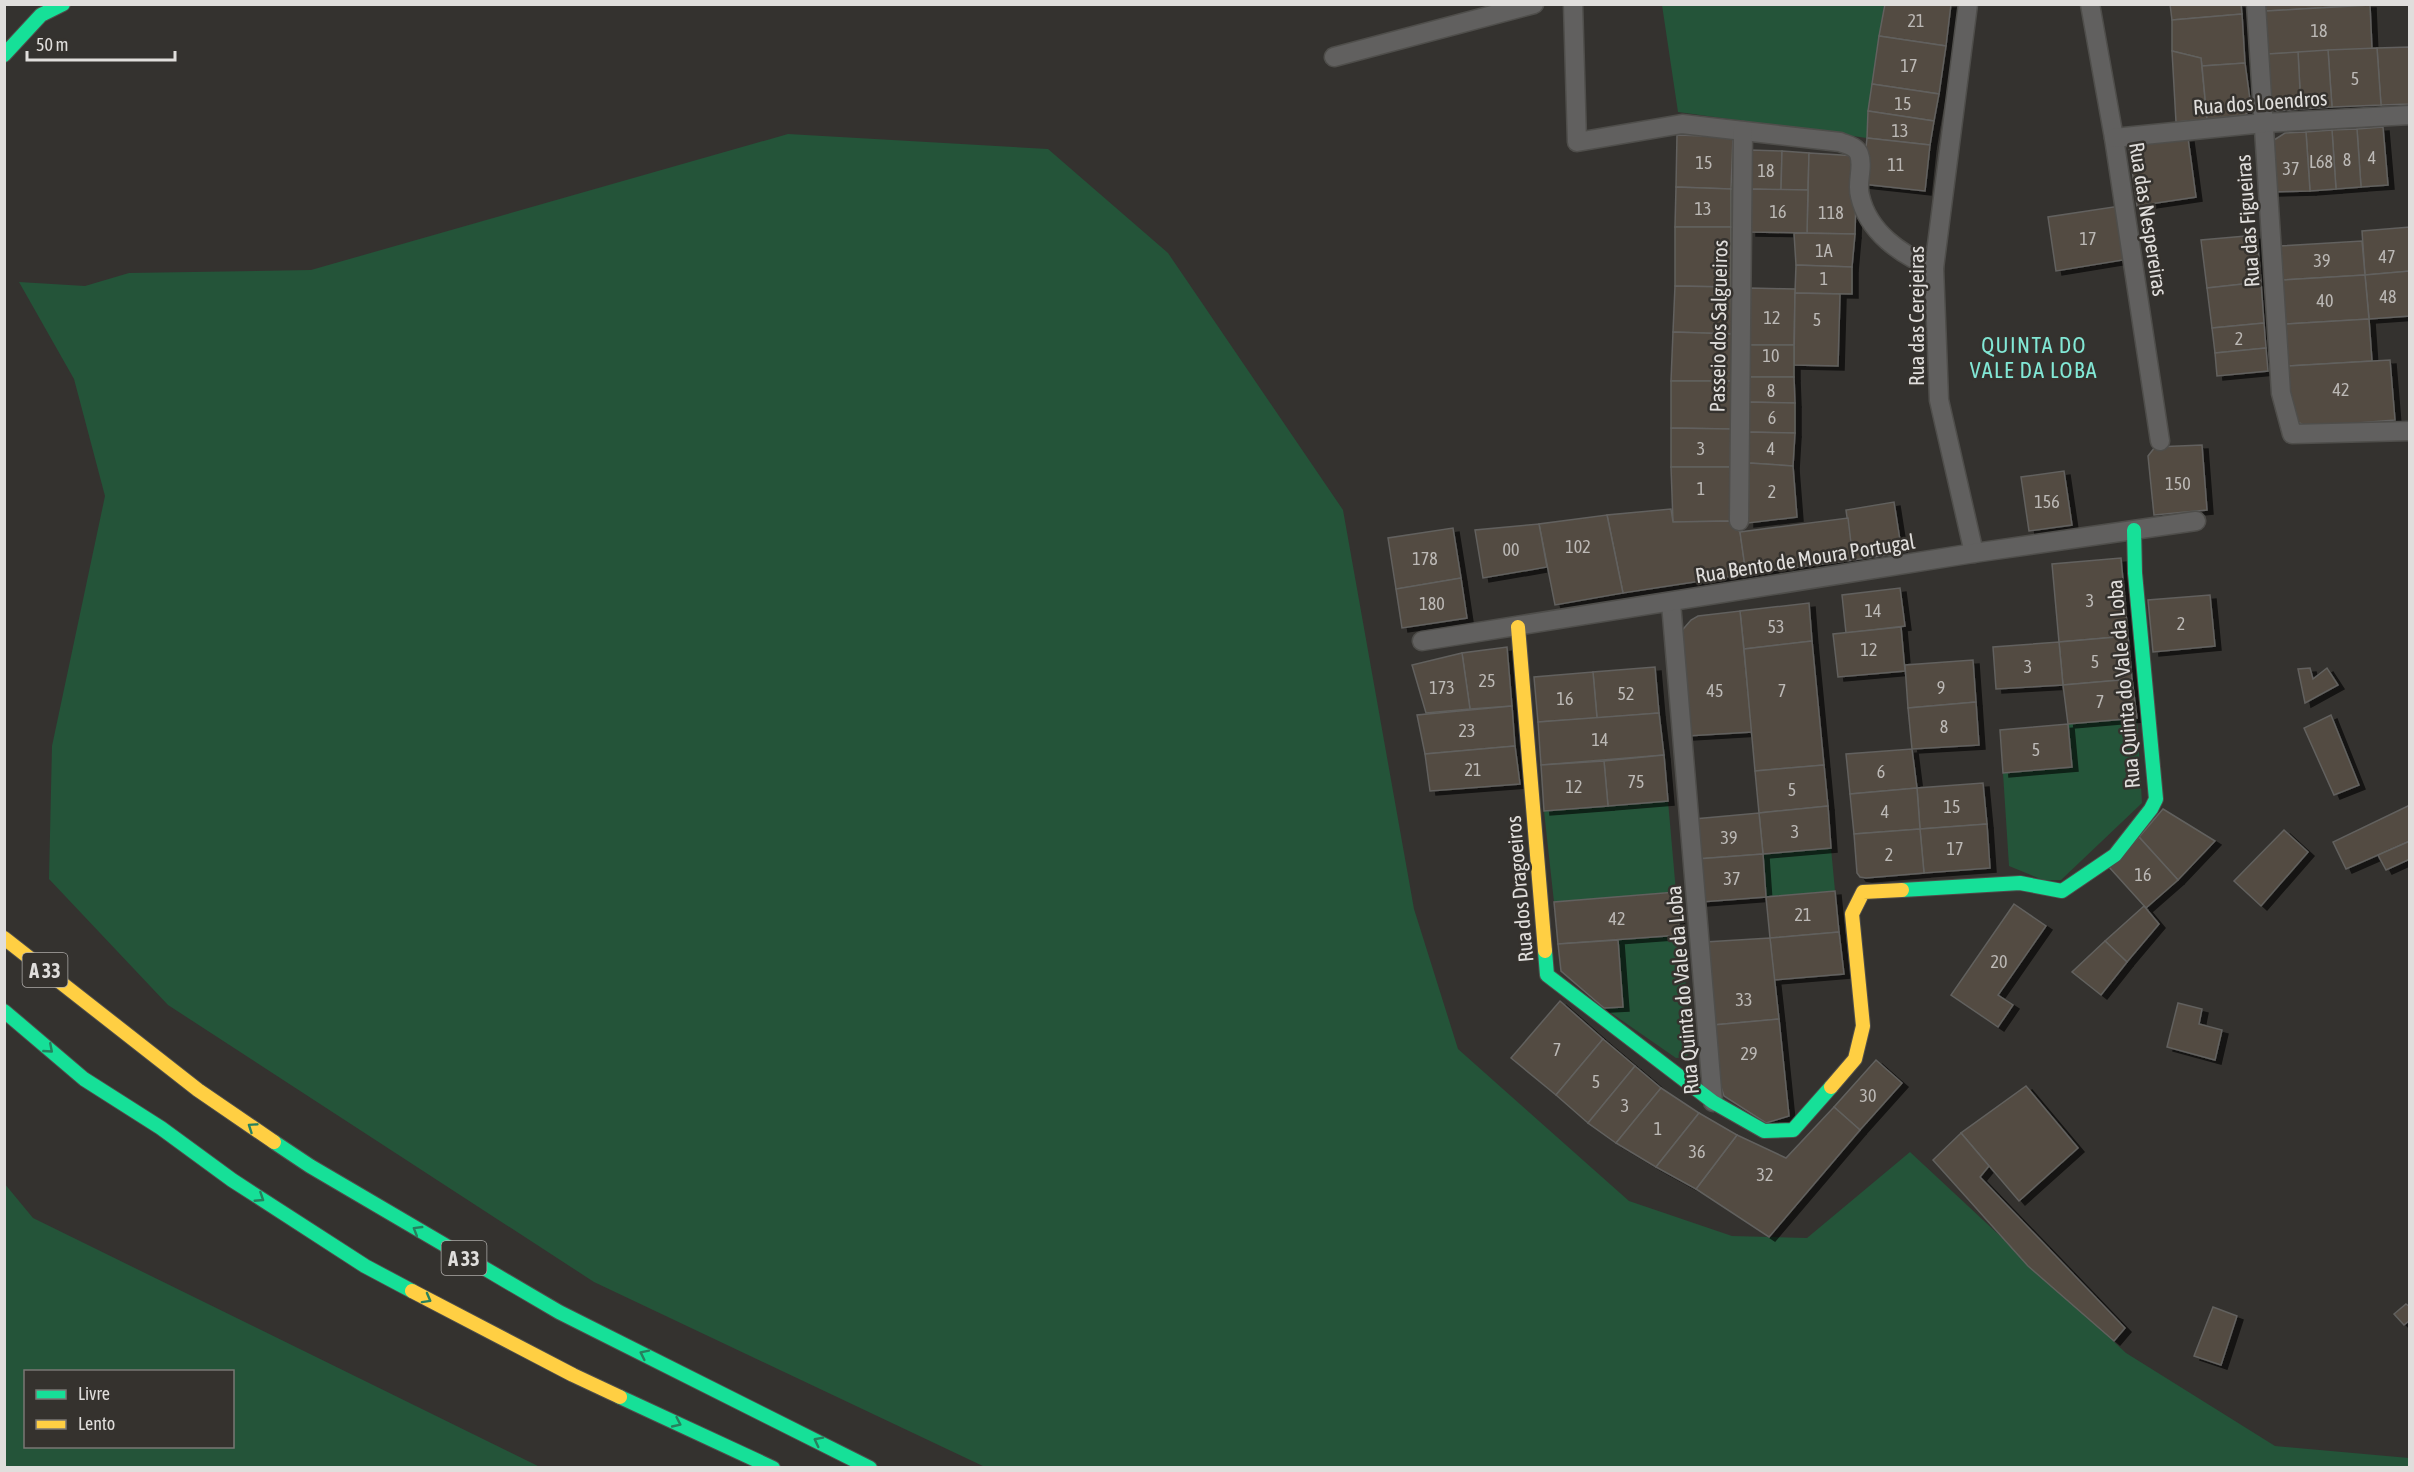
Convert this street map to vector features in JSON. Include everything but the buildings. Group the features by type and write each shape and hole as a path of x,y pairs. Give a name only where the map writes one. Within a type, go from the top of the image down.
{"main road":[{"path":"4,55 41,15 63,4"},
{"name":"Rua Quinta do Vale da Loba","path":"1713,1102 1764,1131 1793,1130 1855,1059 1863,1026 1851,915 1863,892 2020,883 2062,891 2115,855 2151,810 2156,799 2135,573 2134,530"},
{"name":"Rua dos Dragoeiros","path":"1518,627 1547,975 1713,1102"},
{"path":"4,924 86,1003"},
{"name":"A 33","path":"4,938 207,1097 310,1166 559,1312 870,1467"},
{"name":"A 33","path":"4,997 161,1128 232,1180 365,1266 562,1370 773,1467"},
{"path":"4,1011 84,1079 161,1128"}],"street":[{"path":"1334,57 1534,4"},
{"path":"1573,4 1577,142 1682,124 1840,142 1857,150 1860,157 1859,194 1875,228 1900,252 1934,268"},
{"name":"Rua das Cerejeiras","path":"1968,4 1934,268 1939,400 1974,553"},
{"name":"Rua das Nespereiras","path":"2090,4 2114,138 2160,441"},
{"name":"Rua das Figueiras","path":"2256,4 2281,393 2292,434 2409,431"},
{"name":"Rua dos Loendros","path":"2114,138 2264,123 2409,115"},
{"name":"Passeio dos Salgueiros","path":"1739,521 1743,131"},
{"name":"Rua Bento de Moura Portugal","path":"1422,641 2196,520"},
{"name":"Rua Quinta do Vale da Loba","path":"1671,603 1713,1102"}],"green space":[{"path":"1662,5 1884,5 1868,111 1867,138 1678,112"},
{"path":"788,134 1048,149 1168,253 1343,510 1414,909 1458,1049 1629,1201 1732,1236 1807,1238 1910,1152 2126,1353 2275,1446 2409,1458 2409,1467 985,1467 594,1282 168,1005 49,879 52,746 105,496 74,379 19,282 85,286 129,273 311,270"},
{"path":"2137,718 2142,803 2061,880 2043,880 2009,866 2003,773 2072,768 2068,724"},
{"path":"1668,801 1676,892 1554,902 1544,811"},
{"path":"1831,848 1835,891 1766,897 1763,854"},
{"path":"1680,935 1692,1039 1691,1050 1686,1057 1676,1058 1604,1008 1623,1006 1618,940"},
{"path":"4,1183 33,1218 540,1467 5,1467"}],"traffic: fast":[{"path":"4,55 41,15 63,4"},
{"path":"1902,890 2020,883 2062,891 2115,855 2151,809 2156,799 2135,573 2134,530"},
{"path":"1545,951 1547,975 1713,1102 1764,1131 1793,1130 1831,1087"},
{"path":"4,1011 84,1079 161,1128 232,1180 365,1266 412,1291"},
{"path":"274,1142 310,1166 559,1312 870,1468"},
{"path":"620,1397 773,1468"}],"traffic: slow":[{"path":"1518,627 1545,951"},
{"path":"1831,1087 1855,1059 1863,1026 1852,914 1863,892 1902,890"},
{"path":"4,938 198,1090 274,1142"},
{"path":"412,1291 620,1397"}],"district":[{"name":"QUINTA DO VALE DA LOBA","path":"2034,358"}]}
